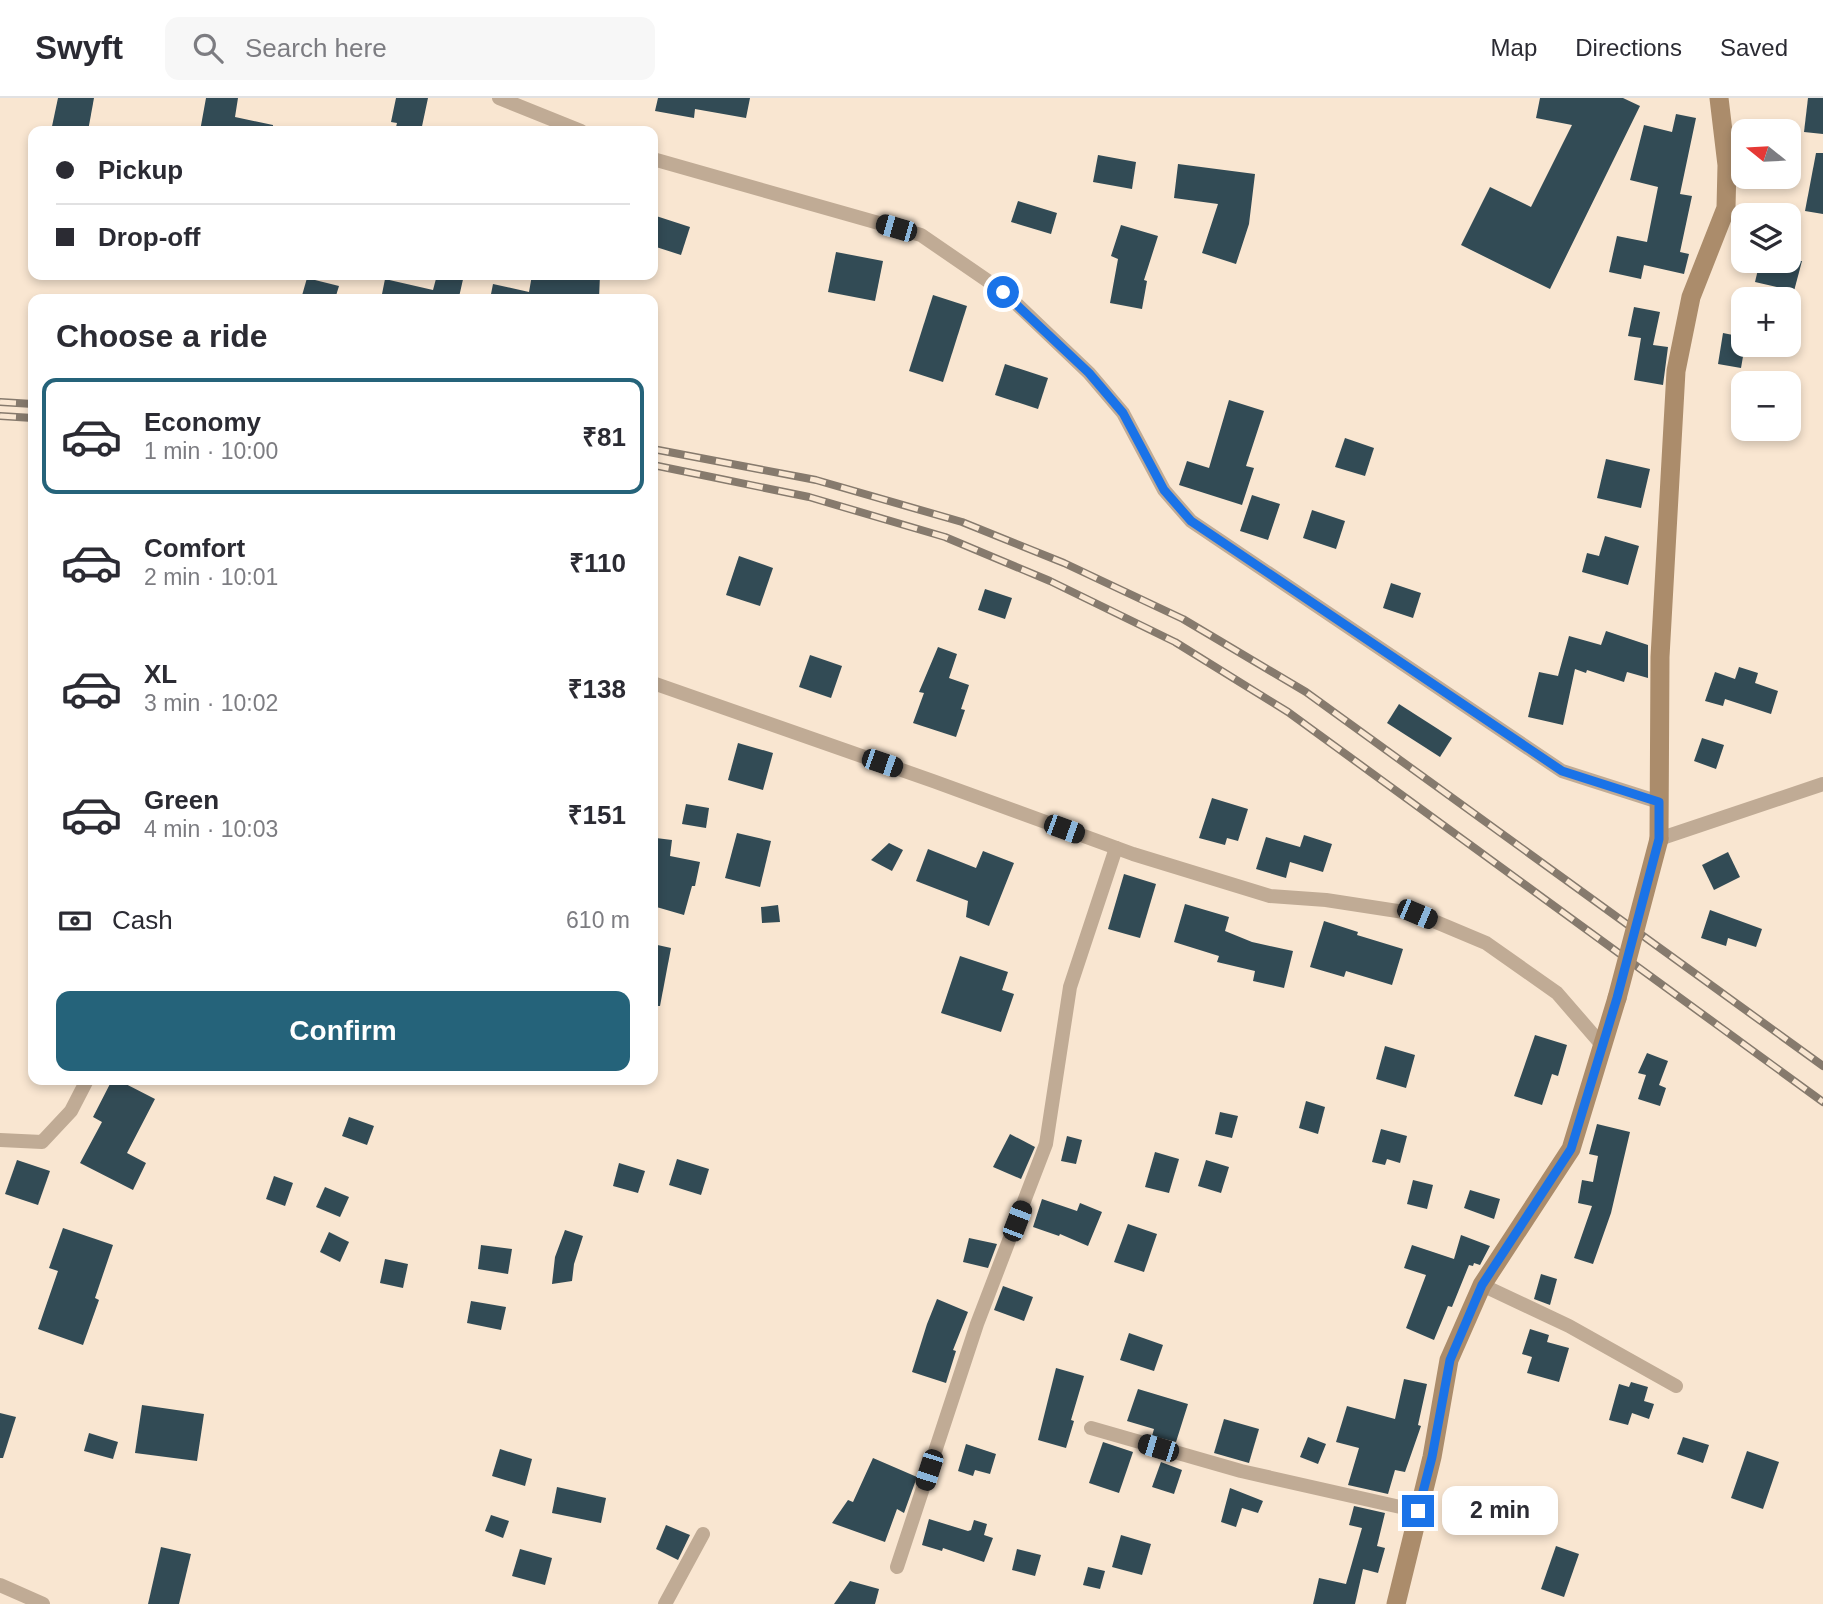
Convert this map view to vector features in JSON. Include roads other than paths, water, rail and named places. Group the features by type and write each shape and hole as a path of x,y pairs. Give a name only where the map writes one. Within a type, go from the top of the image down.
{"main road":[{"path":"1396,1604 1432,1457 1450,1360 1482,1285 1571,1149 1617,998 1659,839 1660,657 1676,371 1691,297 1726,208 1727,165 1719,98"}],"street":[{"path":"499,98 569,126"},
{"path":"658,160 921,235 1003,292 1089,373 1123,413 1164,490 1191,521 1562,771 1659,802"},
{"path":"658,685 1116,848 1270,896 1326,900 1417,914 1486,943 1557,993 1602,1045"},
{"path":"1659,839 1823,784"},
{"path":"897,1567 977,1324 1046,1144 1070,987 1116,848"},
{"path":"0,1140 41,1142 71,1111 84,1085"},
{"path":"1482,1285 1569,1326 1676,1386"},
{"path":"1091,1428 1241,1471 1418,1511"},
{"path":"665,1604 703,1534"},
{"path":"0,1585 43,1604"}],"railway":[{"path":"0,402 28,404"},
{"path":"0,416 28,418"},
{"path":"658,450 816,480 962,522 1064,563 1183,619 1306,692 1823,1066"},
{"path":"658,466 809,497 945,537 1050,581 1175,642 1288,712 1823,1102"}]}
